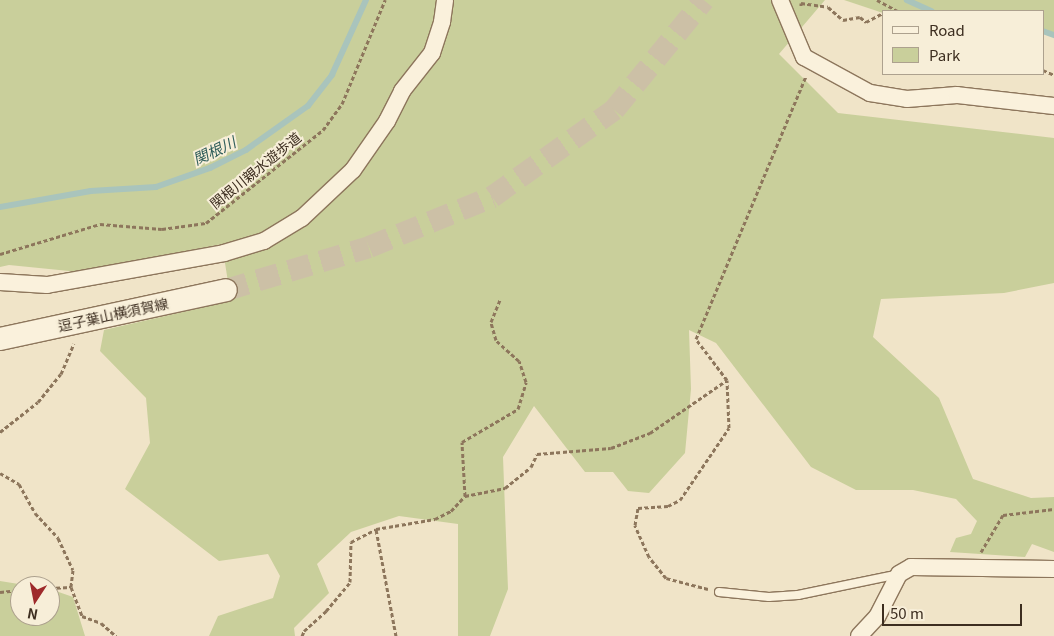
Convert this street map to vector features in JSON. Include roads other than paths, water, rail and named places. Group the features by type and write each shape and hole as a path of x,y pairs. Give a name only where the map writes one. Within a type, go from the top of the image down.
{"main road":[{"name":"逗子葉山横須賀線","path":"0,339 226,290"}],"street":[{"path":"0,282 47,285 224,253 264,241 302,218 353,170 387,121 402,91 432,53 442,22 445,0"},
{"path":"780,0 804,57 870,93 907,99 957,95 1054,106"},
{"path":"860,636 877,617 899,574 911,566 1054,569"}],"lane":[{"path":"719,592 769,597 798,595 899,574"}],"waterway":[{"name":"関根川","path":"0,207 91,191 156,187 210,168 246,150 308,106 332,75 366,0"},
{"name":"関根川","path":"907,0 930,10"},
{"name":"関根川","path":"1044,31 1054,35"}],"tunnel":[{"path":"226,290 369,247 492,197 614,110 704,0"}]}
